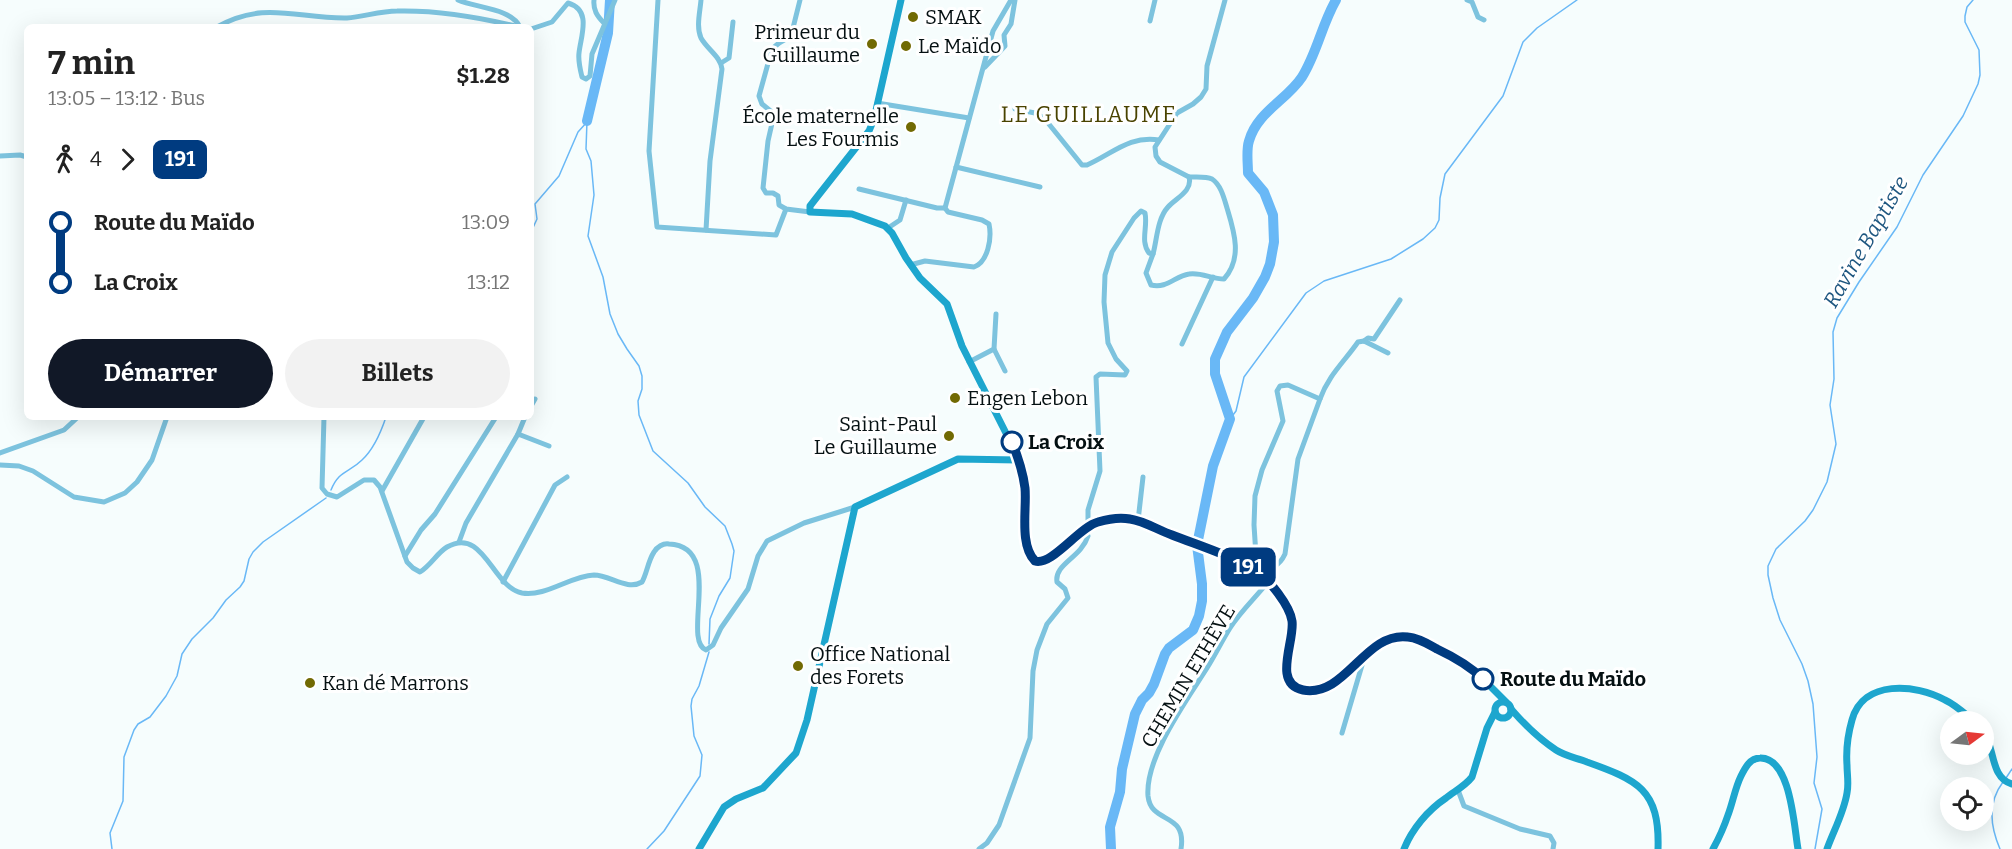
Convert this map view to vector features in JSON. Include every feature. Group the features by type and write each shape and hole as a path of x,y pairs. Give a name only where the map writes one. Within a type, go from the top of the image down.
{"main road":[{"path":"901,0 869,131 810,206 810,212 852,214 888,228 910,266 947,304 957,336 1006,430 1018,460 1025,489 1025,528 1031,557 1038,562 1045,560 1086,528 1110,519 1129,518 1257,571 1287,607 1292,622 1286,671 1294,687 1312,690 1327,686 1344,675 1366,654 1393,639 1406,636 1418,639 1457,659 1476,672 1521,720 1557,751 1628,777 1640,786 1655,810 1659,849"},
{"path":"699,849 724,807 736,799 763,788 796,753 807,720 855,507 958,459 1018,460"},
{"path":"1827,849 1845,807 1852,719 1858,706 1875,692 1893,688 1922,690 1947,700 1961,711"},
{"path":"1404,849 1420,822 1434,807 1468,783 1472,777 1497,704 1494,691"},
{"path":"1497,704 1506,702"},
{"path":"1489,723 1505,718 1511,709"},
{"path":"1494,712 1505,718 1521,720"},
{"path":"1994,757 2001,778 2010,784"},
{"path":"1713,849 1728,817 1741,775 1750,762 1762,758 1770,759 1777,765 1783,777 1795,819 1798,849"}],"street":[{"path":"458,0 504,14 516,20 518,24"},
{"path":"594,0 593,7 597,16 604,23"},
{"path":"534,28 552,22 568,3 574,5 583,17 585,26 579,55 582,76 586,79 590,76 592,54 615,0"},
{"path":"658,0 649,151 657,227 776,235 786,209"},
{"path":"701,0 698,26 700,36 721,63 722,69 710,161 706,230"},
{"path":"800,0 791,36 772,50 759,96 762,104 773,113 763,188 766,193 778,196 779,205 786,209 810,212"},
{"path":"983,68 1005,45 1004,34 1011,24 1013,0"},
{"path":"945,208 993,31 1013,0"},
{"path":"1150,21 1155,0"},
{"path":"1189,177 1190,183 1187,190 1166,209 1161,219 1146,273 1152,285 1168,284 1188,274 1224,279 1229,274 1235,256 1236,236 1218,185 1211,179 1189,177 1160,162 1156,156 1155,147 1178,112 1193,104 1206,89 1207,66 1225,0"},
{"path":"1467,0 1472,2 1478,17 1484,20"},
{"path":"222,24 259,12 345,18 396,11 473,16 506,24"},
{"path":"721,63 729,58 734,22"},
{"path":"877,103 969,118"},
{"path":"1015,109 1035,113 1044,118 1082,165 1093,163 1122,145 1136,140 1147,138 1159,140"},
{"path":"0,156 24,156"},
{"path":"956,167 1040,187"},
{"path":"859,189 945,208 948,212 982,220 989,224 991,232 984,259 974,267 925,261 910,266"},
{"path":"888,228 900,220 906,200"},
{"path":"979,849 987,843 999,825 1030,738 1033,670 1037,650 1047,624 1068,598 1065,589 1057,582 1056,573 1083,548 1088,536 1086,528 1088,510 1100,471 1096,377 1100,374 1122,376 1127,371 1116,359 1108,343 1105,274 1112,252 1141,211 1145,213 1147,222 1144,242 1146,249 1153,254"},
{"path":"1182,344 1213,277"},
{"path":"1320,399 1288,385 1280,386 1277,391 1283,421 1262,470 1255,496 1257,571 1274,568 1285,554 1298,459 1329,377 1358,342 1368,338 1374,339 1400,300"},
{"path":"996,314 994,349 1005,371"},
{"path":"1364,341 1388,353"},
{"path":"969,362 994,349"},
{"path":"0,453 63,430 75,420"},
{"path":"0,465 19,466 33,471 74,497 104,502 125,493 137,482 152,460 166,420"},
{"path":"324,420 322,488 327,494 338,497 364,480 374,480 381,491 405,556 412,568 420,572 430,566 446,548 459,542 480,549 503,582 514,590 524,593 535,592 590,575 636,586 645,577 654,550 665,543 678,544 690,552 696,563 700,591 698,637 702,649 706,650 713,645 721,628 748,589 758,556 767,541 804,523 855,507"},
{"path":"381,491 422,420"},
{"path":"405,556 421,530 435,514 494,420"},
{"path":"459,542 466,523 518,434 524,420"},
{"path":"518,434 549,446"},
{"path":"503,582 548,495 558,481 567,477"},
{"path":"1138,521 1143,477"},
{"name":"CHEMIN ETHÈVE","path":"1181,849 1182,833 1175,823 1152,808 1148,798 1148,782 1153,763 1231,627 1268,582"},
{"path":"1342,733 1366,654"},
{"path":"1458,790 1464,806 1520,829 1550,836 1554,843 1553,849"}],"waterway":[{"path":"587,121 608,33 610,0"},
{"path":"1111,849 1110,827 1120,792 1122,769 1135,714 1154,684 1165,654 1169,648 1193,630 1199,616 1202,584 1197,545 1213,466 1230,419 1215,374 1215,359 1227,332 1253,298 1270,264 1274,242 1273,215 1264,192 1248,173 1249,141 1265,114 1302,77 1336,0"},
{"path":"1230,419 1236,411 1244,377 1306,293 1324,281 1391,259 1423,239 1435,228 1439,220 1440,198 1445,174 1503,96 1523,42 1537,28 1577,0"},
{"name":"Ravine Baptiste","path":"1815,849 1822,809 1814,783 1817,757 1813,704 1802,664 1780,620 1773,598 1768,566 1776,549 1813,510 1827,482 1836,444 1830,405 1834,379 1833,332 1837,318 1897,227 1923,175 1963,116 1978,84 1979,50 1965,22 1967,7 1973,0"},
{"path":"587,121 586,149 591,161 594,195 588,236 603,277 610,314 618,334 639,366 642,376 642,389 638,401 639,415 653,451 688,483 705,507 725,526 734,551 730,578 719,596 710,619 709,644"},
{"path":"534,226 537,219 535,204 559,176 578,132 587,122"},
{"path":"331,490 337,479 370,451 385,420"},
{"path":"112,849 110,833 123,801 124,757 134,730 138,724 150,717 166,696 177,676 182,654 192,639 240,587 253,552 263,542 326,498"},
{"path":"647,849 664,831 700,776 702,755 694,736 691,706 709,652"},
{"path":"2006,778 2012,769"},
{"path":"2000,849 1992,823 1992,806 2003,782"}],"bus line":[{"name":"191","path":"1012,442 1025,489 1025,528 1029,552 1035,561 1041,562 1052,556 1094,523 1129,518 1223,555 1257,571 1268,582 1287,607 1292,622 1286,671 1294,687 1312,690 1327,686 1344,675 1378,646 1406,636 1418,639 1457,659 1483,679"}],"place":[{"name":"SMAK","path":"913,17"},
{"name":"Primeur du Guillaume","path":"872,44"},
{"name":"Le Maïdo","path":"906,46"},
{"name":"École maternelle Les Fourmis","path":"911,127"},
{"name":"Engen Lebon","path":"955,398"},
{"name":"Saint-Paul Le Guillaume","path":"949,436"},
{"name":"La Croix","path":"1012,442"},
{"name":"Office National des Forets","path":"798,666"},
{"name":"Route du Maïdo","path":"1483,679"},
{"name":"Kan dé Marrons","path":"310,683"}],"district":[{"name":"LE GUILLAUME","path":"1089,114"}]}
